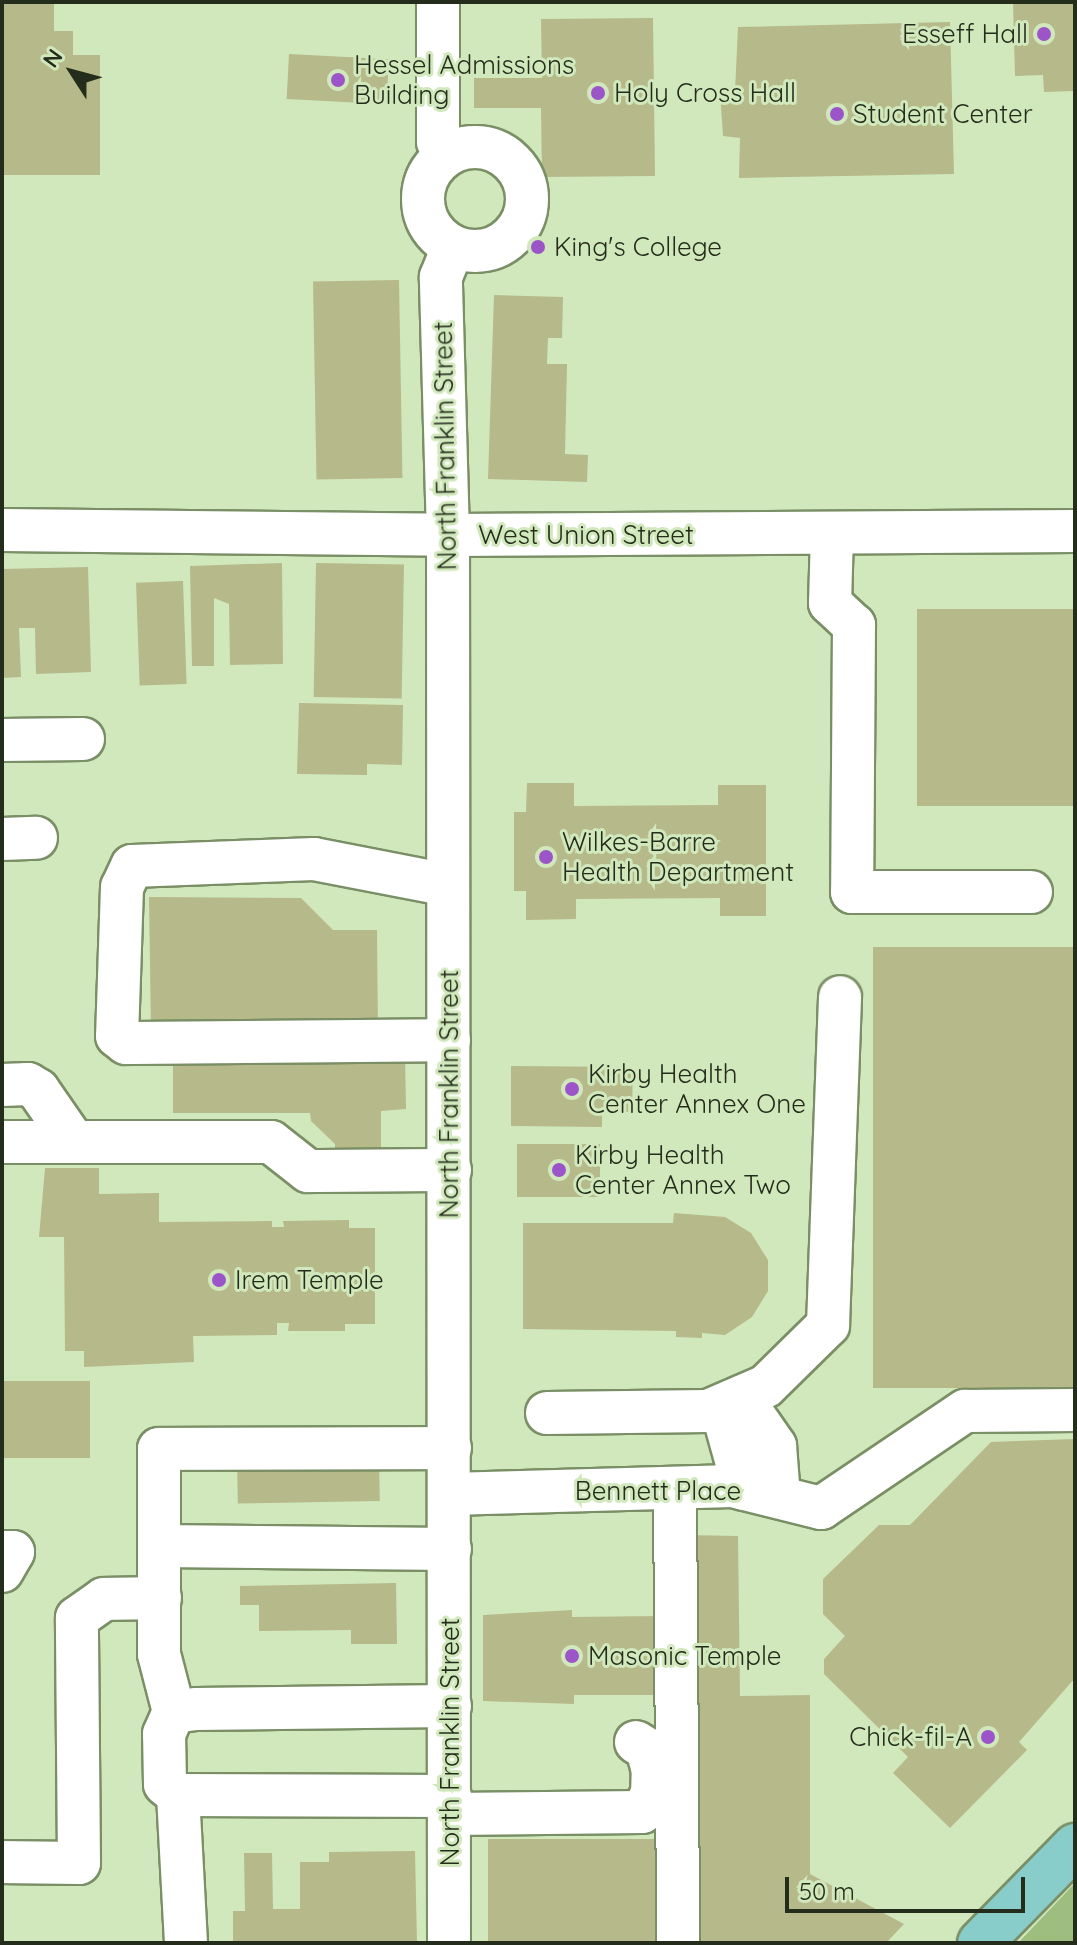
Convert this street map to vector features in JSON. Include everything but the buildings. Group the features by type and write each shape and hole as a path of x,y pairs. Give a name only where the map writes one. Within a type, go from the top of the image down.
{"main road":[{"path":"980,1943 1075,1846"}],"street":[{"path":"438,2 438,142"},
{"name":"North Franklin Street","path":"449,1943 448,535 441,277 453,247"},
{"name":"West Union Street","path":"2,530 448,535 1075,531"},
{"path":"832,533 830,603 854,625 852,892 1031,892"},
{"path":"2,740 83,739"},
{"path":"448,885 314,859 132,866 122,887 117,1036 126,1043 449,1040"},
{"path":"547,1413 708,1411 766,1386 828,1325 840,997"},
{"path":"2,1085 28,1084 38,1090 74,1142"},
{"path":"2,1142 271,1142 308,1171 450,1170"},
{"path":"731,1401 761,1493"},
{"name":"Bennett Place","path":"450,1494 675,1488 761,1493 821,1508 965,1411 1075,1410"},
{"path":"450,1448 159,1449 159,1654 174,1712 164,1734 165,1784 178,1795 642,1812 652,1794 653,1771 647,1749 636,1742"},
{"path":"675,1488 678,1943"},
{"path":"160,1546 450,1549"},
{"path":"2,1552 13,1552 2,1571"},
{"path":"2,1862 79,1863 77,1618 104,1599 160,1598"},
{"path":"174,1712 450,1706"},
{"path":"178,1795 186,1943"}],"green space":[{"path":"1075,1883 1075,1943 1018,1943"}],"place":[{"name":"Esseff Hall","path":"1044,34"},
{"name":"Hessel Admissions Building","path":"338,80"},
{"name":"Holy Cross Hall","path":"598,93"},
{"name":"Student Center","path":"837,114"},
{"name":"King's College","path":"538,247"},
{"name":"Wilkes-Barre Health Department","path":"546,857"},
{"name":"Kirby Health Center Annex One","path":"572,1089"},
{"name":"Kirby Health Center Annex Two","path":"559,1170"},
{"name":"Irem Temple","path":"219,1280"},
{"name":"Masonic Temple","path":"572,1656"},
{"name":"Chick-fil-A","path":"988,1737"}]}
